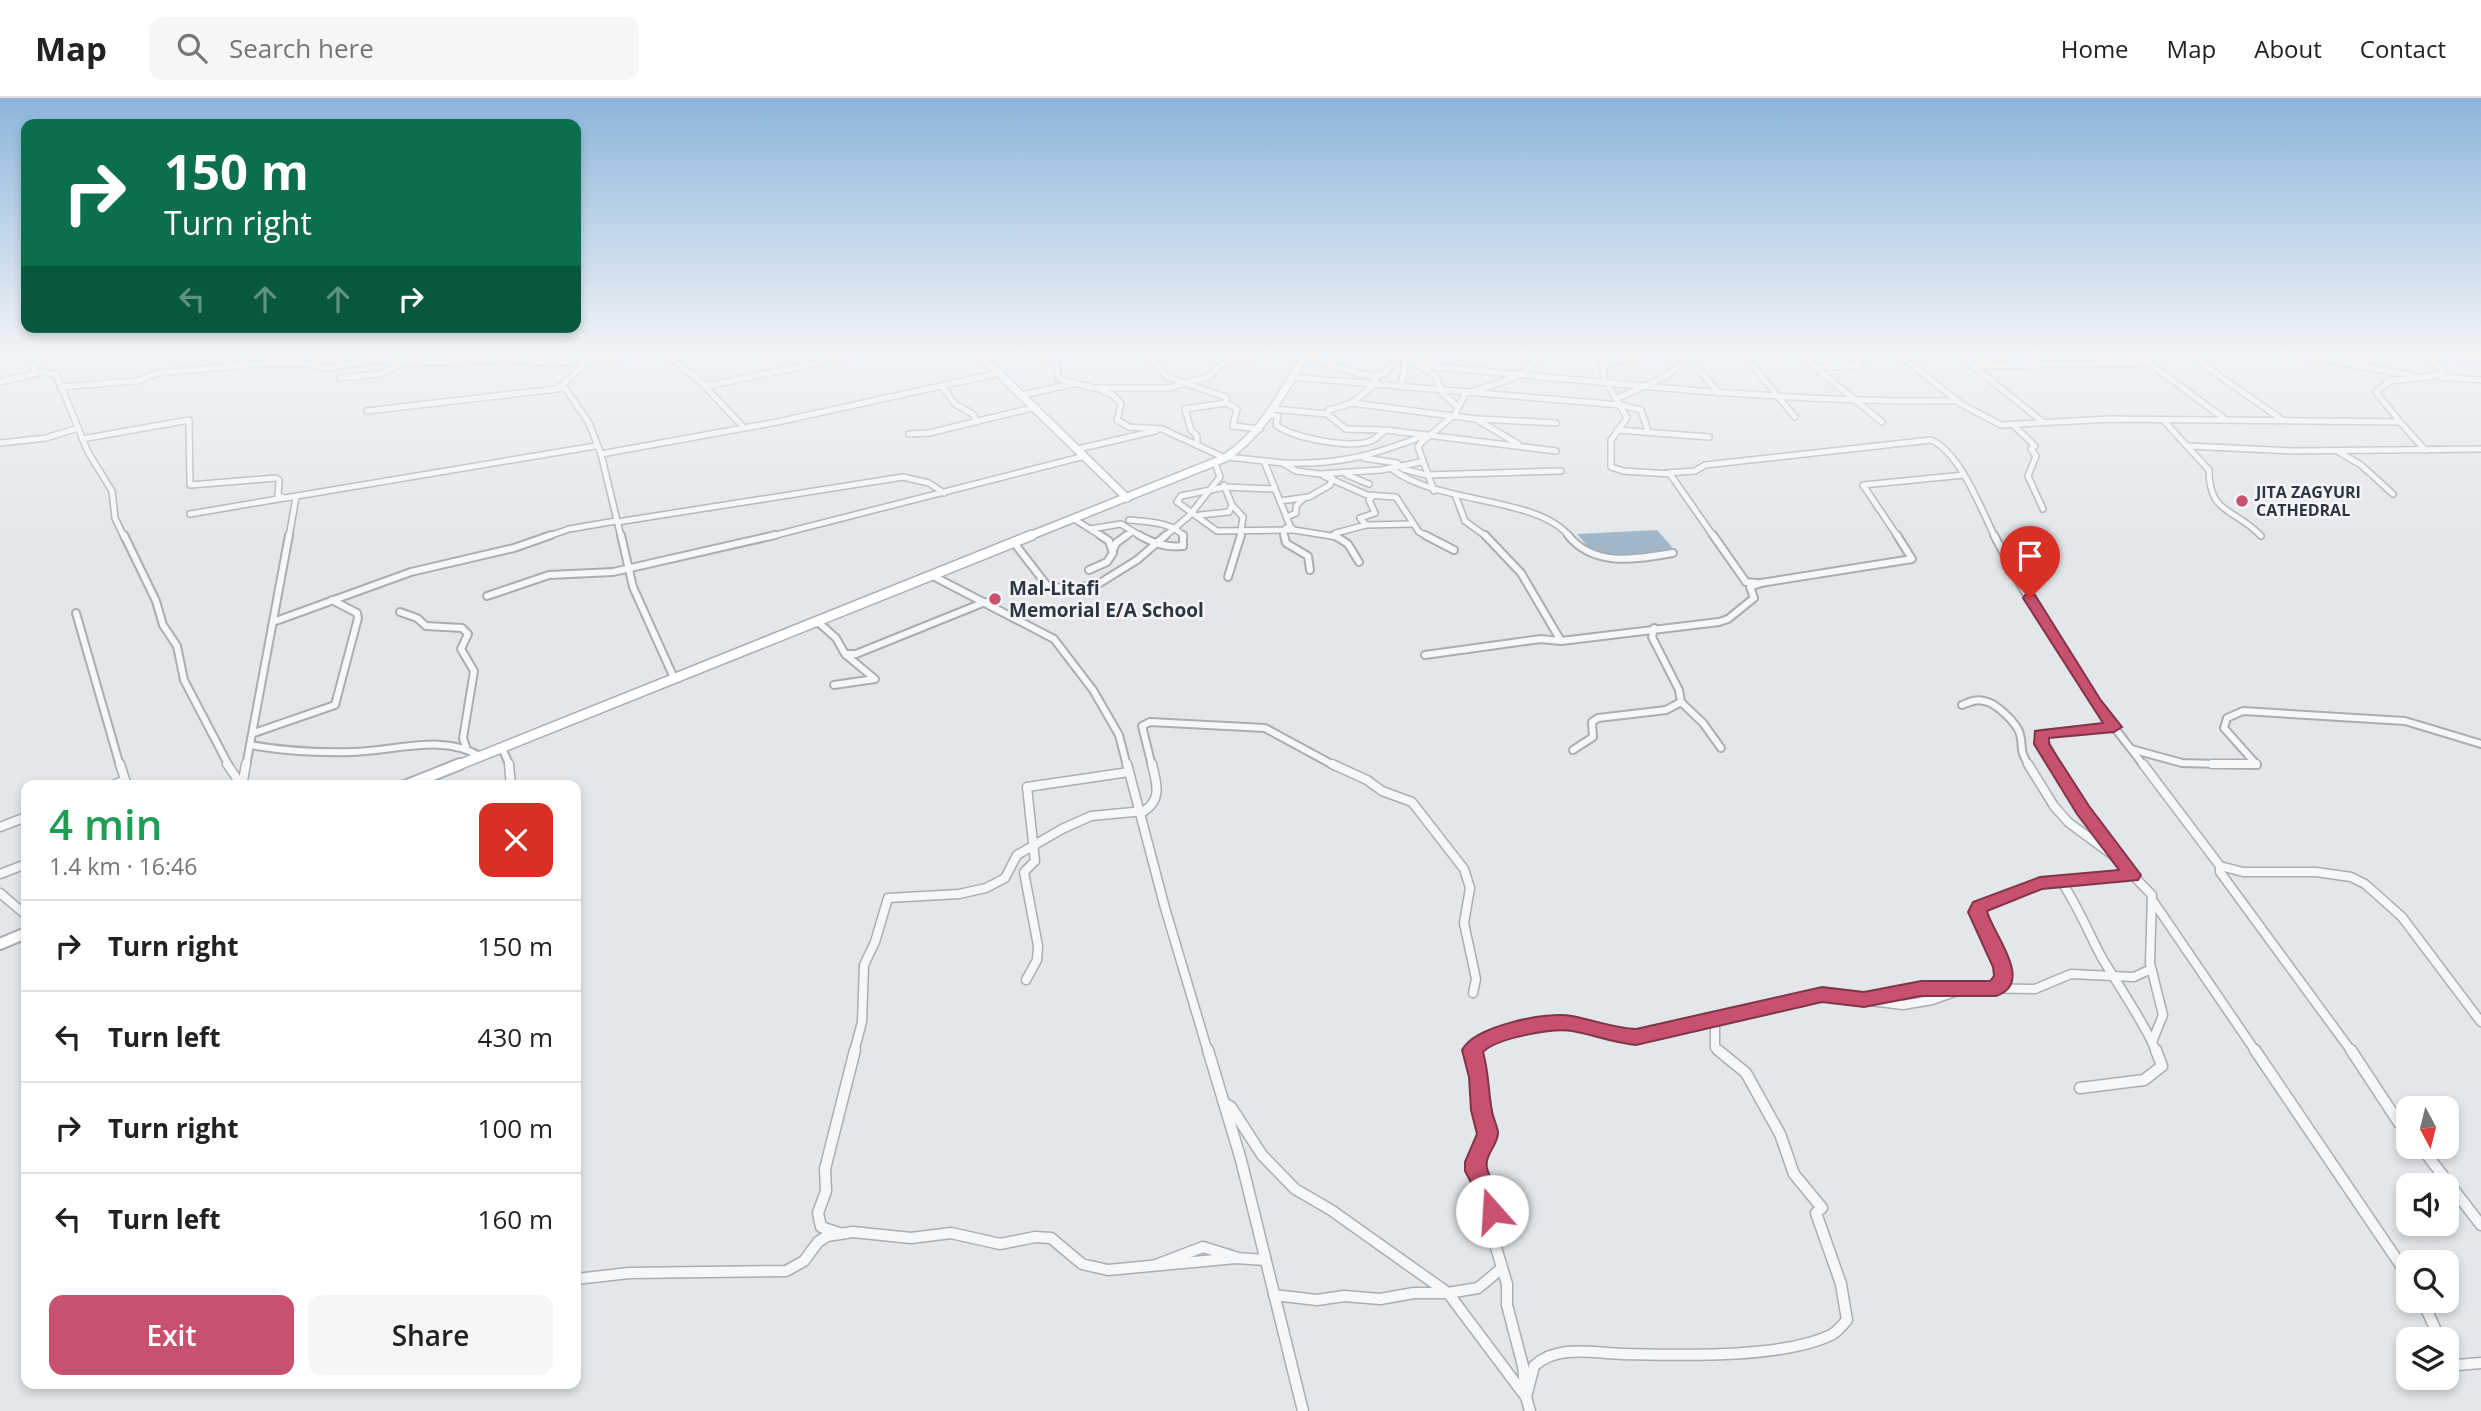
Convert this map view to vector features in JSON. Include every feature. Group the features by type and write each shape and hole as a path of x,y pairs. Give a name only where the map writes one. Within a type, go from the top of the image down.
{"main road":[{"path":"1044,415 1127,498"},
{"path":"425,780 1215,463 1250,443 1270,415"},
{"path":"0,944 21,935"}],"street":[{"path":"72,415 82,439 111,491 116,518 156,601 163,625 177,646 184,680 198,702 221,754 238,780"},
{"path":"585,415 595,446 601,454 628,569 674,678"},
{"path":"732,415 744,428"},
{"path":"601,454 804,415"},
{"path":"974,415 977,422"},
{"path":"909,434 929,433 1003,415"},
{"path":"1118,415 1117,420 1125,426 1162,429 1226,457 1283,463 1329,464 1341,458 1364,458 1397,463 1401,467 1426,475 1536,474 1561,471"},
{"path":"1187,415 1191,430 1197,436 1197,445"},
{"path":"1236,415 1233,426 1261,429"},
{"path":"1277,415 1276,425 1280,430 1307,438 1365,442 1379,436 1381,430"},
{"path":"1329,415 1346,429 1363,432 1381,430 1556,451"},
{"path":"1439,415 1556,423"},
{"path":"1626,415 1627,418 1617,429 1608,447 1611,467 1623,471 1695,471 1705,465 1931,440 1941,444 1952,455 1964,475 2009,566 2094,701 2175,804 2211,858 2220,866 2243,872 2316,872 2351,877 2365,884 2402,917 2481,1022"},
{"path":"1643,415 1648,431"},
{"path":"1874,415 1882,422"},
{"path":"1981,415 1990,421 2012,425 2162,420 2400,422"},
{"path":"2035,415 2043,422"},
{"path":"2220,415 2226,420"},
{"path":"2275,415 2282,420"},
{"path":"2395,415 2425,450"},
{"path":"1434,491 1421,462 1418,447 1440,424 1451,417"},
{"path":"1478,419 1520,445"},
{"path":"82,439 95,439 189,420 190,485 276,478 279,480 278,496 285,498"},
{"path":"2162,420 2189,446 2210,473 2208,488 2212,496 2224,509 2250,524 2261,536"},
{"path":"2012,425 2035,446 2031,449 2036,456 2028,476 2043,509"},
{"path":"0,443 46,438 78,428"},
{"path":"1078,449 1162,429"},
{"path":"1617,429 1709,437"},
{"path":"1364,458 1430,435"},
{"path":"190,514 595,446"},
{"path":"2189,446 2338,451 2481,449"},
{"path":"2338,451 2361,465 2393,494"},
{"path":"488,596 550,575 628,569 1085,456"},
{"path":"1264,461 1292,528"},
{"path":"1283,463 1296,471 1320,474 1392,469 1421,462"},
{"path":"1215,463 1232,505 1243,517 1241,541 1231,555 1228,577"},
{"path":"1392,469 1400,472 1409,482 1434,491 1523,511 1561,526 1575,544 1593,556 1632,559 1673,553"},
{"path":"1343,473 1369,484"},
{"path":"1425,655 1541,639 1561,640 1728,619 1754,598 1748,585 1667,473"},
{"path":"1320,474 1355,492 1396,497 1419,532 1454,550"},
{"path":"1748,585 1912,559 1863,485 1964,475"},
{"path":"273,621 456,559 514,548 569,529 903,477 929,483 944,493"},
{"path":"1015,544 1049,588 1054,590 1095,586 1137,560 1175,528 1220,477"},
{"path":"1287,517 1296,513 1296,506 1304,498 1330,485 1332,478"},
{"path":"1232,505 1229,512 1199,515 1190,514 1177,502 1181,496 1209,489 1274,488"},
{"path":"1366,525 1360,518 1375,513 1369,500 1373,496"},
{"path":"243,780 296,497"},
{"path":"1455,497 1465,520 1485,535 1521,573 1531,594 1561,640"},
{"path":"1280,501 1304,498"},
{"path":"1199,515 1217,531 1283,531 1292,528 1333,533 1342,537 1354,549 1359,562"},
{"path":"1074,519 1109,541 1113,550"},
{"path":"1090,529 1115,523 1156,544 1183,546 1185,538 1175,528 1129,520"},
{"path":"1333,533 1366,525 1412,524"},
{"path":"1283,531 1286,543 1308,556 1310,570"},
{"path":"1089,570 1107,562 1116,543 1132,533"},
{"path":"933,576 1057,642 1093,690 1119,734 1224,1103 1303,1411"},
{"path":"254,733 335,705 340,695 358,618 357,613 331,600"},
{"path":"845,654 873,648 985,602"},
{"path":"400,612 417,618 426,626 462,628 467,634 461,649 474,671 463,738 466,747"},
{"path":"76,613 125,780"},
{"path":"818,622 836,638 845,654 875,679 834,685"},
{"path":"1654,628 1652,637 1679,690 1681,702 1703,723 1721,748"},
{"path":"1962,705 1975,700 1988,701 2011,721 2020,734 2020,749 2054,806 2068,822 2123,866 2147,890 2396,1258"},
{"path":"1573,750 1593,737 1592,722 1598,718 1666,710 1681,702"},
{"path":"2131,749 2182,763 2257,765 2224,728 2227,718 2242,711 2405,721 2481,744"},
{"path":"1265,1260 1236,1258 1150,1268 1094,1268 1082,1264 1051,1238 1035,1237 1000,1244 951,1233 911,1238 839,1233 821,1227 818,1213 826,1191 825,1169 862,1022 864,965 880,926 884,901 888,898 965,892 999,883 1007,876 1011,860 1033,844 1092,816 1140,813 1157,799 1142,726 1150,722 1265,728 1310,754 1367,780 1382,791 1412,802 1464,869 1470,888 1464,923 1468,953 1476,979 1473,993"},
{"path":"2114,727 2041,734 2041,738 2083,810 2123,866"},
{"path":"250,745 280,750 353,752 449,744 466,747 481,757"},
{"path":"502,748 510,767 511,780"},
{"path":"1026,980 1037,960 1038,946 1024,872 1035,861 1027,787 1129,772"},
{"path":"0,827 21,819"},
{"path":"0,874 21,866"},
{"path":"2220,866 2220,872 2349,1048 2396,1118"},
{"path":"1996,988 2004,977 2003,967 1977,912 1980,906 2018,890 2061,881 2132,875"},
{"path":"2061,881 2078,906 2114,975 2132,1001 2162,1066 2157,1073 2144,1080 2080,1088"},
{"path":"0,893 21,911"},
{"path":"2152,900 2151,969 2163,1015 2152,1042"},
{"path":"1864,999 1921,988 2035,989 2071,974 2134,977 2146,974 2151,969"},
{"path":"1530,1411 1523,1366 1494,1241 1487,1190 1476,1171 1476,1162 1488,1134 1481,1110 1480,1077 1472,1050 1479,1043 1527,1027 1570,1023 1617,1036 1636,1037 1822,995 1903,1005 1966,988"},
{"path":"1526,1397 1529,1371 1541,1358 1563,1352 1750,1353 1825,1339 1843,1328 1847,1320 1845,1300 1816,1213 1822,1208 1794,1174 1780,1134 1745,1073 1715,1048 1715,1019"},
{"path":"1224,1103 1231,1108 1262,1155 1295,1189 1331,1210 1448,1293 1526,1397"},
{"path":"2430,1159 2481,1225"},
{"path":"581,1278 629,1272 786,1271 804,1261 818,1242 839,1233"},
{"path":"1150,1268 1200,1245 1212,1246 1236,1258"},
{"path":"1274,1295 1317,1300 1344,1296 1380,1299 1414,1293 1474,1291 1486,1285 1502,1268"},
{"path":"2459,1365 2481,1363"}],"water":[{"path":"1657,530 1672,547 1669,550 1626,556 1593,553 1577,534"}],"place":[{"name":"JITA ZAGYURI CATHEDRAL","path":"2242,501"},
{"name":"Mal-Litafi Memorial E/A School","path":"995,599"}],"route":[{"path":"1492,1211 1487,1190 1476,1171 1476,1162 1488,1134 1481,1110 1480,1077 1472,1050 1479,1043 1527,1027 1570,1023 1617,1036 1636,1037 1730,1015 1748,1014 1758,1008 1789,1004 1822,995 1864,999 1921,988 1996,988 2004,977 2003,967 1977,912 1980,906 2040,883 2132,875 2083,810 2042,744 2041,734 2114,727 2094,701 2030,598"}]}
